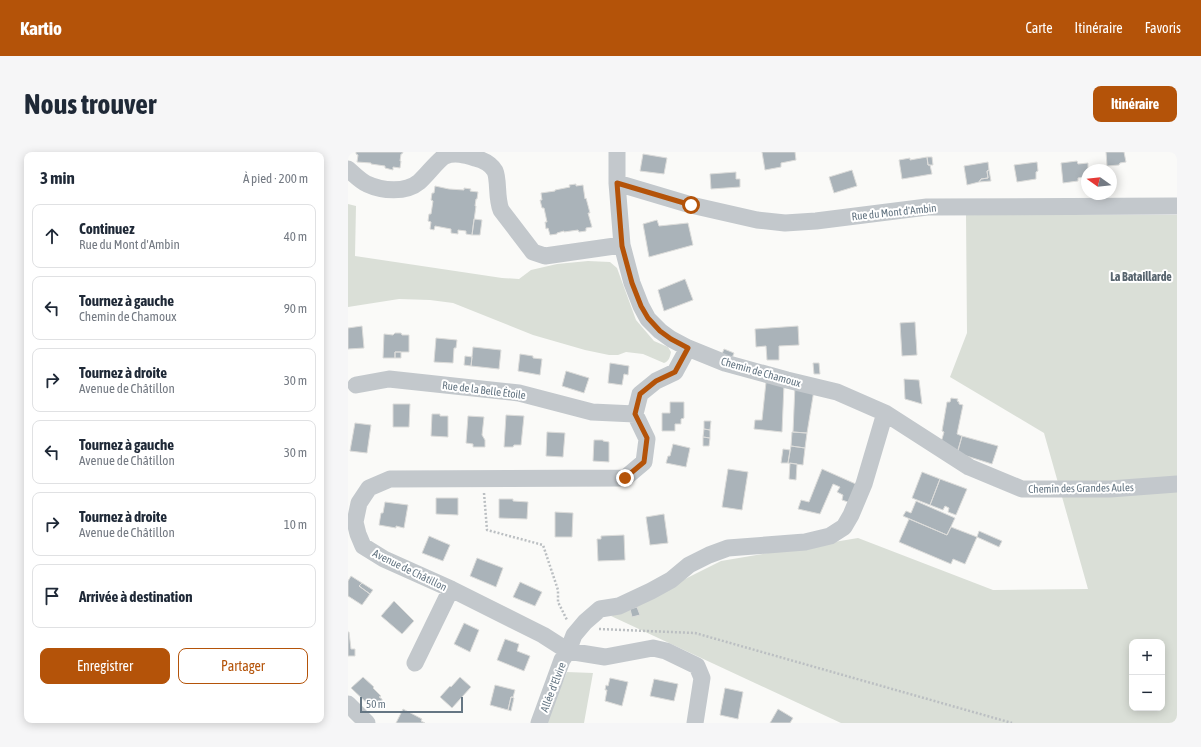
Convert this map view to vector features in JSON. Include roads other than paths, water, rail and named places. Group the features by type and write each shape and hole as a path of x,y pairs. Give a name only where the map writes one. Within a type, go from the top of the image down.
{"street":[{"name":"Chemin de Chamoux","path":"618,152 617,183 622,246 632,283 641,306 648,318 660,331 688,348 725,363 837,392 885,413"},
{"path":"348,169 357,178 367,184 381,188 407,189 418,183 445,156 457,153 482,160 492,167 496,173 498,203 501,210 533,252 545,256 622,246"},
{"name":"Rue du Mont d'Ambin","path":"617,183 691,205 757,220 785,223 816,221 928,207 1177,206"},
{"path":"635,414 640,394 656,381 675,372 688,348"},
{"name":"Rue de la Belle Étoile","path":"356,385 389,379 519,393 592,412 635,414"},
{"name":"Chemin des Grandes Aules","path":"885,413 969,467 1022,489 1110,489 1177,484"},
{"name":"Allée d'Elvire","path":"539,723 562,660 568,651 574,634 600,609 619,606 651,591 670,580 689,565 728,548 805,542 830,536 844,527 864,484 885,413"},
{"name":"Avenue de Châtillon","path":"635,414 647,438 644,462 625,478 390,479 369,488 359,504 355,522 363,546 384,559 451,589 543,635 568,651 606,657 653,648 666,651 697,666 702,678 694,723"},
{"path":"415,663 451,589"},
{"path":"348,704 367,723"}],"district":[{"name":"La Bataillarde","path":"1141,277"}]}
